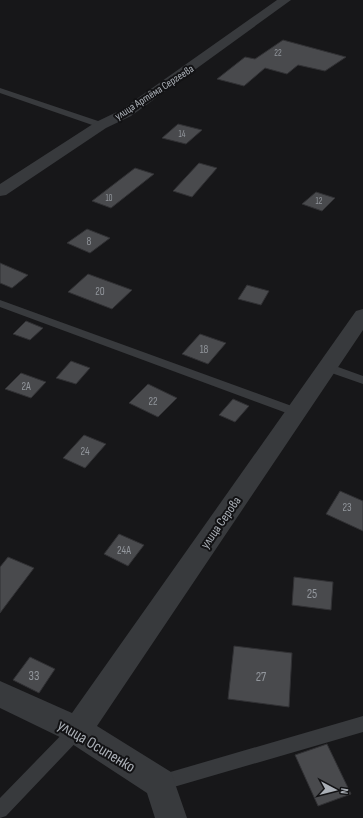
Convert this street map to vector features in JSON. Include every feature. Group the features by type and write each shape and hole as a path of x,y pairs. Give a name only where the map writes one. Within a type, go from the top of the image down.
{"street":[{"name":"улица Артёма Сергеева","path":"0,191 101,125 126,113 285,0"},
{"name":"улица Серова","path":"76,730 363,315"},
{"name":"улица Осипенко","path":"0,694 76,730 160,783"},
{"path":"160,783 171,818"}],"lane":[{"path":"0,90 101,125"},
{"path":"0,303 296,412"},
{"path":"327,367 363,380"},
{"path":"160,783 363,724"},
{"path":"0,810 76,730"}],"building":[{"path":"283,40 346,57 325,71 298,65 287,74 265,68 244,86 217,79 245,57 255,59"},
{"path":"178,124 202,130 186,144 162,138"},
{"path":"199,163 217,168 192,197 173,191"},
{"path":"135,168 154,174 111,208 92,201"},
{"path":"316,192 335,198 322,211 302,204"},
{"path":"87,229 110,238 90,253 67,243"},
{"path":"0,263 28,275 12,288 0,283"},
{"path":"88,274 132,290 112,309 68,292"},
{"path":"247,285 269,291 261,305 238,299"},
{"path":"26,321 43,328 30,340 13,334"},
{"path":"200,334 226,343 208,364 182,354"},
{"path":"71,361 90,368 76,384 56,378"},
{"path":"21,373 46,382 31,398 5,389"},
{"path":"148,384 177,398 158,417 129,403"},
{"path":"233,399 249,406 235,422 219,415"},
{"path":"84,435 106,444 85,468 63,458"},
{"path":"340,491 363,501 363,531 326,514"},
{"path":"119,534 144,545 128,566 104,554"},
{"path":"8,557 34,568 0,613 0,567"},
{"path":"294,577 333,582 331,610 292,605"},
{"path":"234,646 292,653 289,707 228,699"},
{"path":"30,657 55,669 39,693 13,680"},
{"path":"327,744 351,794 318,806 295,755"}]}
